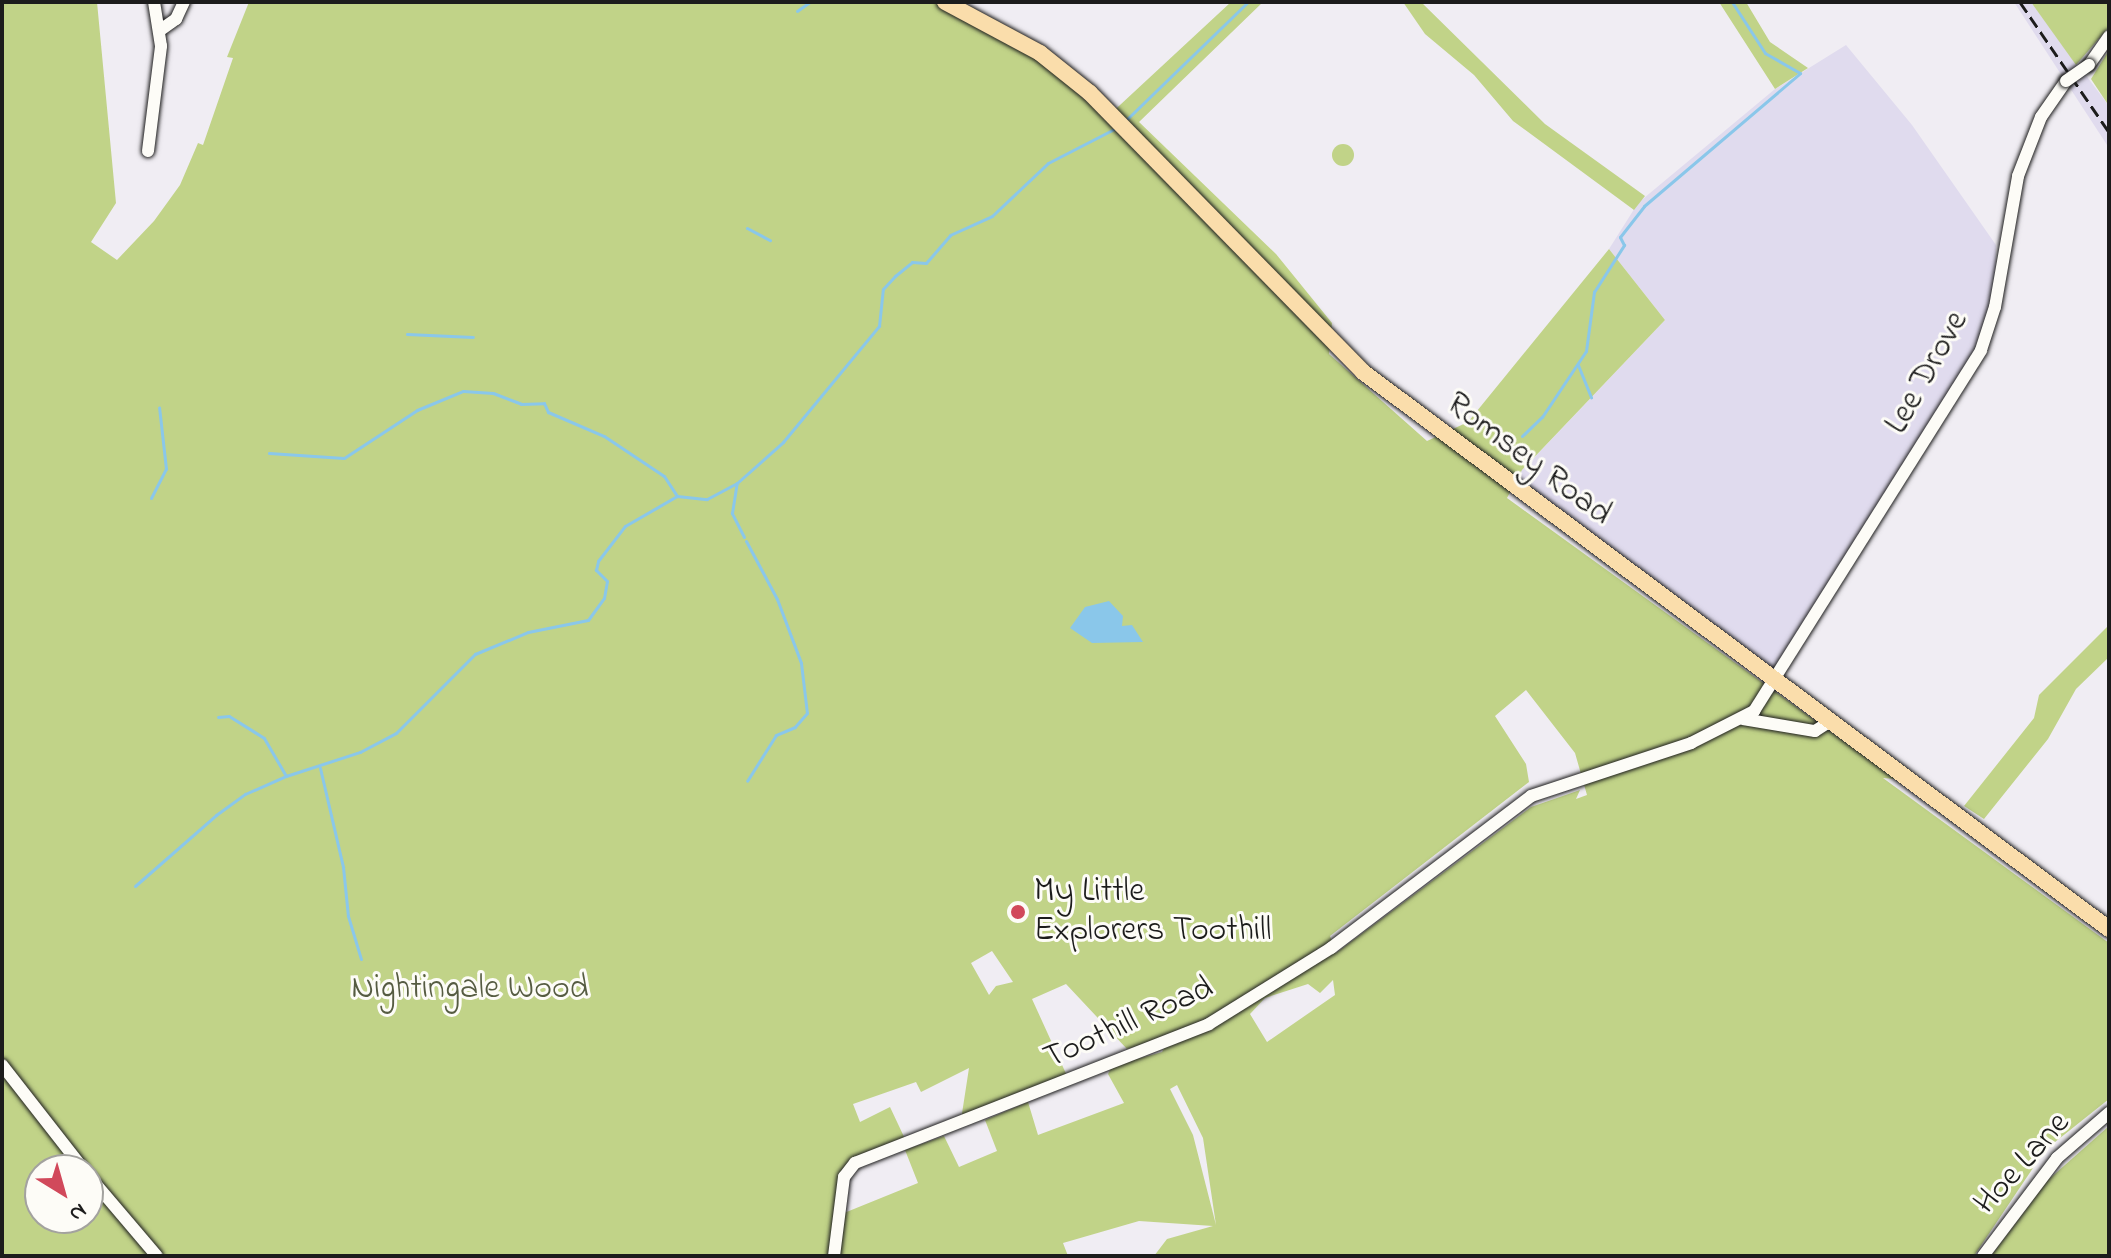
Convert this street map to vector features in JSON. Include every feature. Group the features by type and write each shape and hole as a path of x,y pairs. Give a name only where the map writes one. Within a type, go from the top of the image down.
{"main road":[{"name":"Romsey Road","path":"945,2 1040,53 1090,93 1363,372 1772,682 2109,929"}],"street":[{"path":"148,151 159,31 154,2"},
{"path":"159,31 176,19 184,2"},
{"name":"Lee Drove","path":"1772,682 1984,343 1995,307 2018,176 2041,117 2066,81 2089,65 2109,36"},
{"name":"Toothill Road","path":"834,1256 844,1177 855,1163 1209,1024 1331,948 1531,796 1691,743 1743,719 1764,699 1772,682"},
{"path":"1743,719 1815,731 1829,722"},
{"path":"2,1065 72,1154"},
{"name":"Hoe Lane","path":"1983,1256 2057,1158 2109,1113"},
{"path":"104,1194 157,1256"}],"shaded area":[{"path":"2014,2 2031,2 2109,106 2109,148"},
{"path":"1846,45 1912,125 1996,245 1995,307 1989,332 1772,682 1508,485 1665,320 1609,249 1638,203 1775,89"}],"green space":[{"name":"Nightingale Wood","path":"2,2 97,2 116,203 91,242 117,260 154,221 180,185 198,143 203,145 233,58 227,57 249,2 937,2 1036,57 1106,118 1231,2 1263,2 1139,122 1276,254 1332,323 1329,354 1427,441 1468,422 1609,249 1665,320 1522,470 1507,498 1896,779 1883,778 2109,943 2109,1099 2045,1150 1974,1256 1154,1256 1167,1239 1213,1226 1139,1221 1063,1243 1068,1256 838,1256 844,1213 918,1183 905,1150 944,1136 959,1167 997,1151 985,1120 1028,1102 1038,1135 1124,1103 1108,1074 1112,1066 1162,1052 1171,1036 1127,1049 1066,984 1032,999 1068,1078 961,1120 969,1068 921,1092 916,1082 853,1104 860,1122 890,1107 906,1141 853,1160 828,1256 2,1256","holes":["1526,690 1575,753 1587,795 1576,799 1580,790 1531,807 1336,953 1330,936 1529,782 1526,764 1495,716","992,951 1013,982 996,986 989,995 971,963","1333,980 1335,995 1267,1042 1250,1014 1265,998 1308,984 1320,993","1177,1085 1203,1138 1216,1225 1193,1135 1170,1089"]},
{"path":"1403,2 1421,2 1545,124 1645,196 1634,210 1513,121 1474,75 1425,34"},
{"path":"1719,2 1746,2 1770,42 1808,68 1775,89"},
{"path":"2031,2 2109,2 2109,27 2076,65"},
{"path":"2109,50 2109,106 2091,79"},
{"path":"1339,144 1347,144 1354,155 1347,166 1339,166 1332,159 1332,151"},
{"path":"2109,625 2109,657 2076,689 2048,739 1984,819 1964,806 2034,718 2039,695"},
{"path":"2109,1126 2109,1256 1991,1256 2048,1180"}],"water":[{"path":"1109,601 1123,616 1122,626 1132,625 1143,642 1092,643 1070,628 1085,607"}],"waterway":[{"path":"797,11 810,2"},
{"path":"1125,121 1248,2"},
{"path":"1522,436 1542,417 1586,351 1594,292 1624,245 1620,237 1644,206 1800,73 1765,53 1732,2"},
{"path":"744,537 732,513 737,483 783,442 879,326 883,289 912,262 926,263 950,235 992,216 1048,163 1116,128"},
{"path":"747,228 770,240"},
{"path":"407,334 473,337"},
{"path":"1578,365 1591,397"},
{"path":"269,453 344,458 417,410 463,391 493,393 521,404 544,403 548,412 604,436 664,476 677,496"},
{"path":"151,498 166,469 159,407"},
{"path":"286,776 360,752 396,733 475,654 528,632 588,620 604,598 607,581 596,570 598,561 625,526 677,496 707,499 737,483"},
{"path":"746,541 777,599 801,663 807,713 795,727 776,735 747,781"},
{"path":"135,886 216,815 245,794 286,776 264,738 229,716 218,717"},
{"path":"320,768 343,867 348,916 361,959"}],"railway":[{"path":"2020,2 2109,132"}],"place":[{"name":"My Little Explorers Toothill","path":"1018,912"}]}
